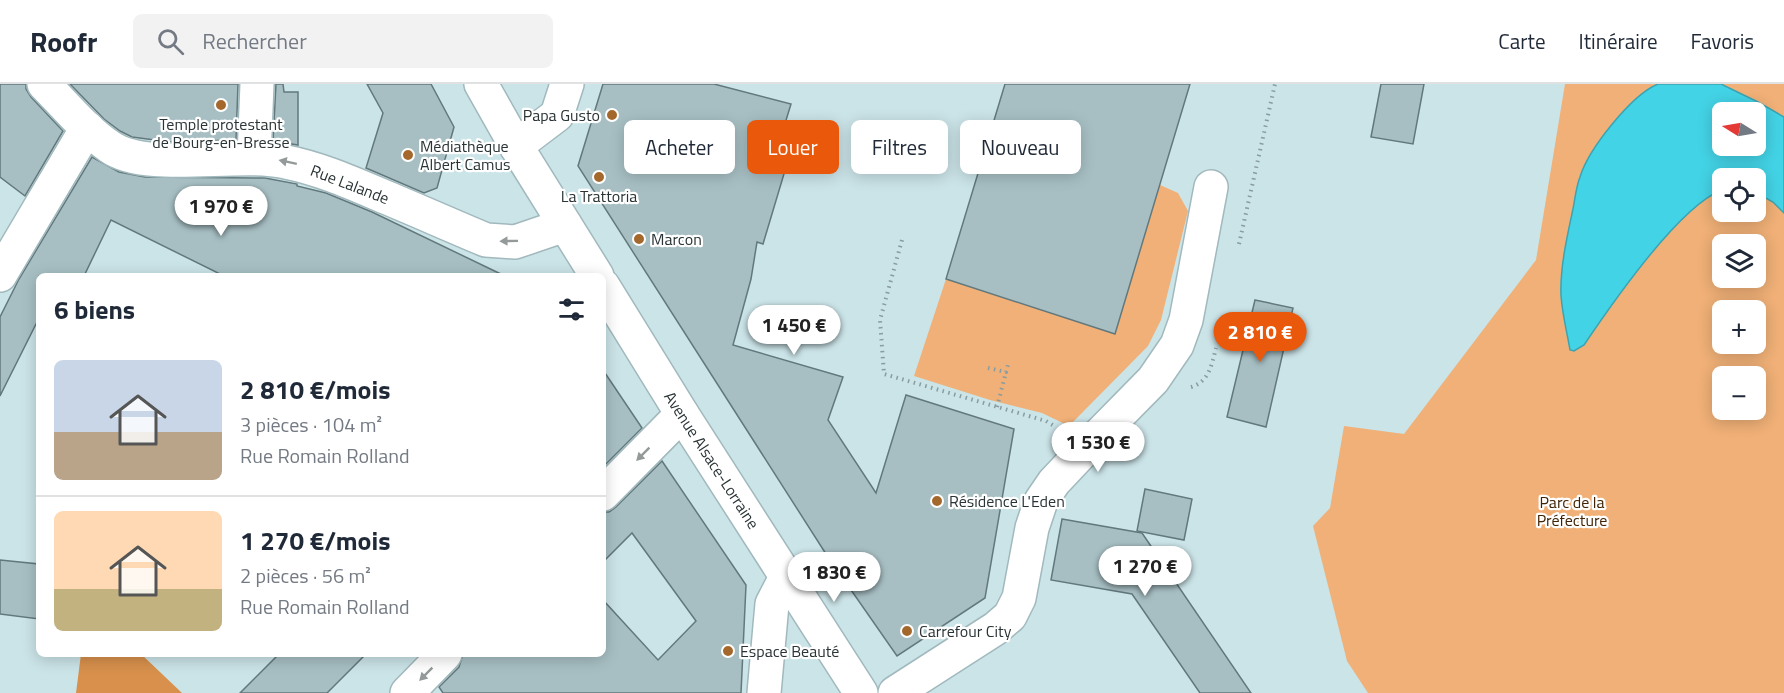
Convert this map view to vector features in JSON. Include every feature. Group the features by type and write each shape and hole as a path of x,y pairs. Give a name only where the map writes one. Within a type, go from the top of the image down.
{"street":[{"name":"Rue Lalande","path":"44,84 111,149 136,158 195,160 254,157 284,161 326,172 486,240 515,242 565,225"},
{"path":"254,157 257,84"},
{"path":"481,84 516,146 595,273"},
{"path":"516,146 557,115 567,84"},
{"path":"0,275 87,128"},
{"path":"895,693 996,628 1010,616 1019,598 1032,528 1041,501 1054,482 1153,380 1168,362 1177,345 1186,320 1211,187"},
{"name":"Avenue Alsace-Lorraine","path":"606,291 861,693"},
{"path":"606,491 682,414"},
{"path":"764,693 772,604 787,575"},
{"path":"406,693 442,657"}],"path":[{"path":"902,240 880,320 884,374 1046,421 1088,446"},
{"path":"997,407 1009,361"},
{"path":"988,368 1006,372"}],"green space":[{"name":"Parc de la Préfecture","path":"1565,84 1784,84 1784,693 1368,693 1347,661 1313,526 1330,508 1344,426 1404,434 1536,260"},
{"path":"1160,185 1178,193 1188,211 1161,320 1148,346 1069,426 1042,413 990,400 914,376 946,279 1115,334"}],"shaded area":[{"path":"81,657 144,657 182,693 76,693"}],"water":[{"path":"1658,84 1721,84 1758,102 1712,102 1712,156 1766,156 1766,107 1784,117 1784,213 1766,198 1766,168 1712,168 1712,196 1686,215 1647,258 1584,345 1574,351 1570,350 1562,309 1561,284 1564,252 1579,181 1601,139 1636,99"}],"building":[{"path":"0,84 26,84 31,97 63,131 25,196 0,177"},
{"path":"70,84 238,84 236,140 170,142 132,137 104,119"},
{"path":"276,84 283,84 284,92 298,92 298,145 273,141"},
{"path":"367,84 431,84 454,127 437,188 424,193 366,168 383,113"},
{"path":"603,84 714,84 791,104 786,120 747,120 747,174 784,174 763,244 757,242 751,279 733,345 843,377 828,420 876,493 906,395 1014,429 985,598 897,656 826,554 578,166"},
{"path":"1005,84 1190,84 1115,334 946,279 978,174 1081,174 1081,120 994,120"},
{"path":"1381,84 1424,84 1413,144 1371,137"},
{"path":"92,157 119,172 145,177 265,178 297,184 297,186 326,193 372,212 499,273 218,273 111,220 85,273 36,273 36,324 0,396 0,317 19,279"},
{"path":"1255,300 1293,308 1266,427 1227,417"},
{"path":"606,374 642,428 606,464"},
{"path":"662,461 746,585 741,693 443,693 439,687 459,667 462,657 606,657 606,603 658,660 696,621 632,533 606,559 606,512 616,507"},
{"path":"1145,489 1192,499 1184,540 1137,531"},
{"path":"1062,519 1142,533 1251,693 1200,693 1132,594 1051,580"},
{"path":"0,560 36,564 36,619 0,614"},
{"path":"276,657 363,657 327,693 240,693"}],"place":[{"name":"Temple protestant de Bourg-en-Bresse","path":"221,105"},
{"name":"Papa Gusto","path":"612,115"},
{"name":"Médiathèque Albert Camus","path":"408,155"},
{"name":"La Trattoria","path":"599,177"},
{"name":"Marcon","path":"639,239"},
{"name":"Résidence L'Eden","path":"937,501"},
{"name":"Carrefour City","path":"907,631"},
{"name":"Espace Beauté","path":"728,651"}]}
